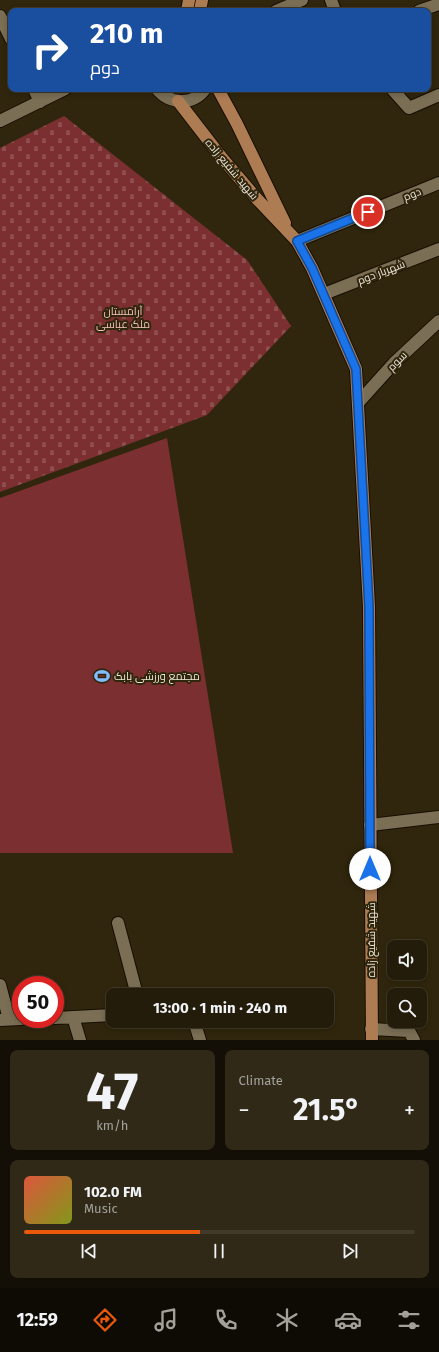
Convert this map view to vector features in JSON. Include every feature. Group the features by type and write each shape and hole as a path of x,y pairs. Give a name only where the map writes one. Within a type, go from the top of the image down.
{"main road":[{"name":"شهید شفیع زاده","path":"220,92 293,237 312,268 356,369 369,607 372,1034"},
{"name":"شهید شفیع زاده","path":"178,101 196,126 237,175 293,237"}],"street":[{"path":"283,8 302,0"},
{"path":"428,8 439,4"},
{"path":"0,16 8,33"},
{"path":"35,92 40,102"},
{"path":"0,121 59,92"},
{"path":"160,92 170,100 178,101 187,101 195,98 202,92"},
{"path":"395,92 409,108 439,95"},
{"name":"دوم","path":"293,237 439,183"},
{"name":"شهریار دوم","path":"324,294 439,249"},
{"name":"سوم","path":"358,403 394,363 439,321"},
{"path":"370,825 439,817"},
{"path":"118,923 135,988"},
{"path":"0,985 10,1019"},
{"path":"64,1018 106,1015"},
{"path":"73,1017 80,1040"},
{"path":"196,1028 200,1040"},
{"path":"372,1034 409,1031 414,1040"}],"green space":[{"name":"آرامستان ملک عباسی","path":"64,116 247,260 291,326 207,415 0,492 0,148"},
{"name":"مجتمع ورزشی بابک","path":"167,438 233,853 0,853 0,498"}],"place":[{"name":"مجتمع ورزشی بابک","path":"102,676"}],"route":[{"path":"368,212 297,241 312,268 356,369 369,607 370,869"}]}
